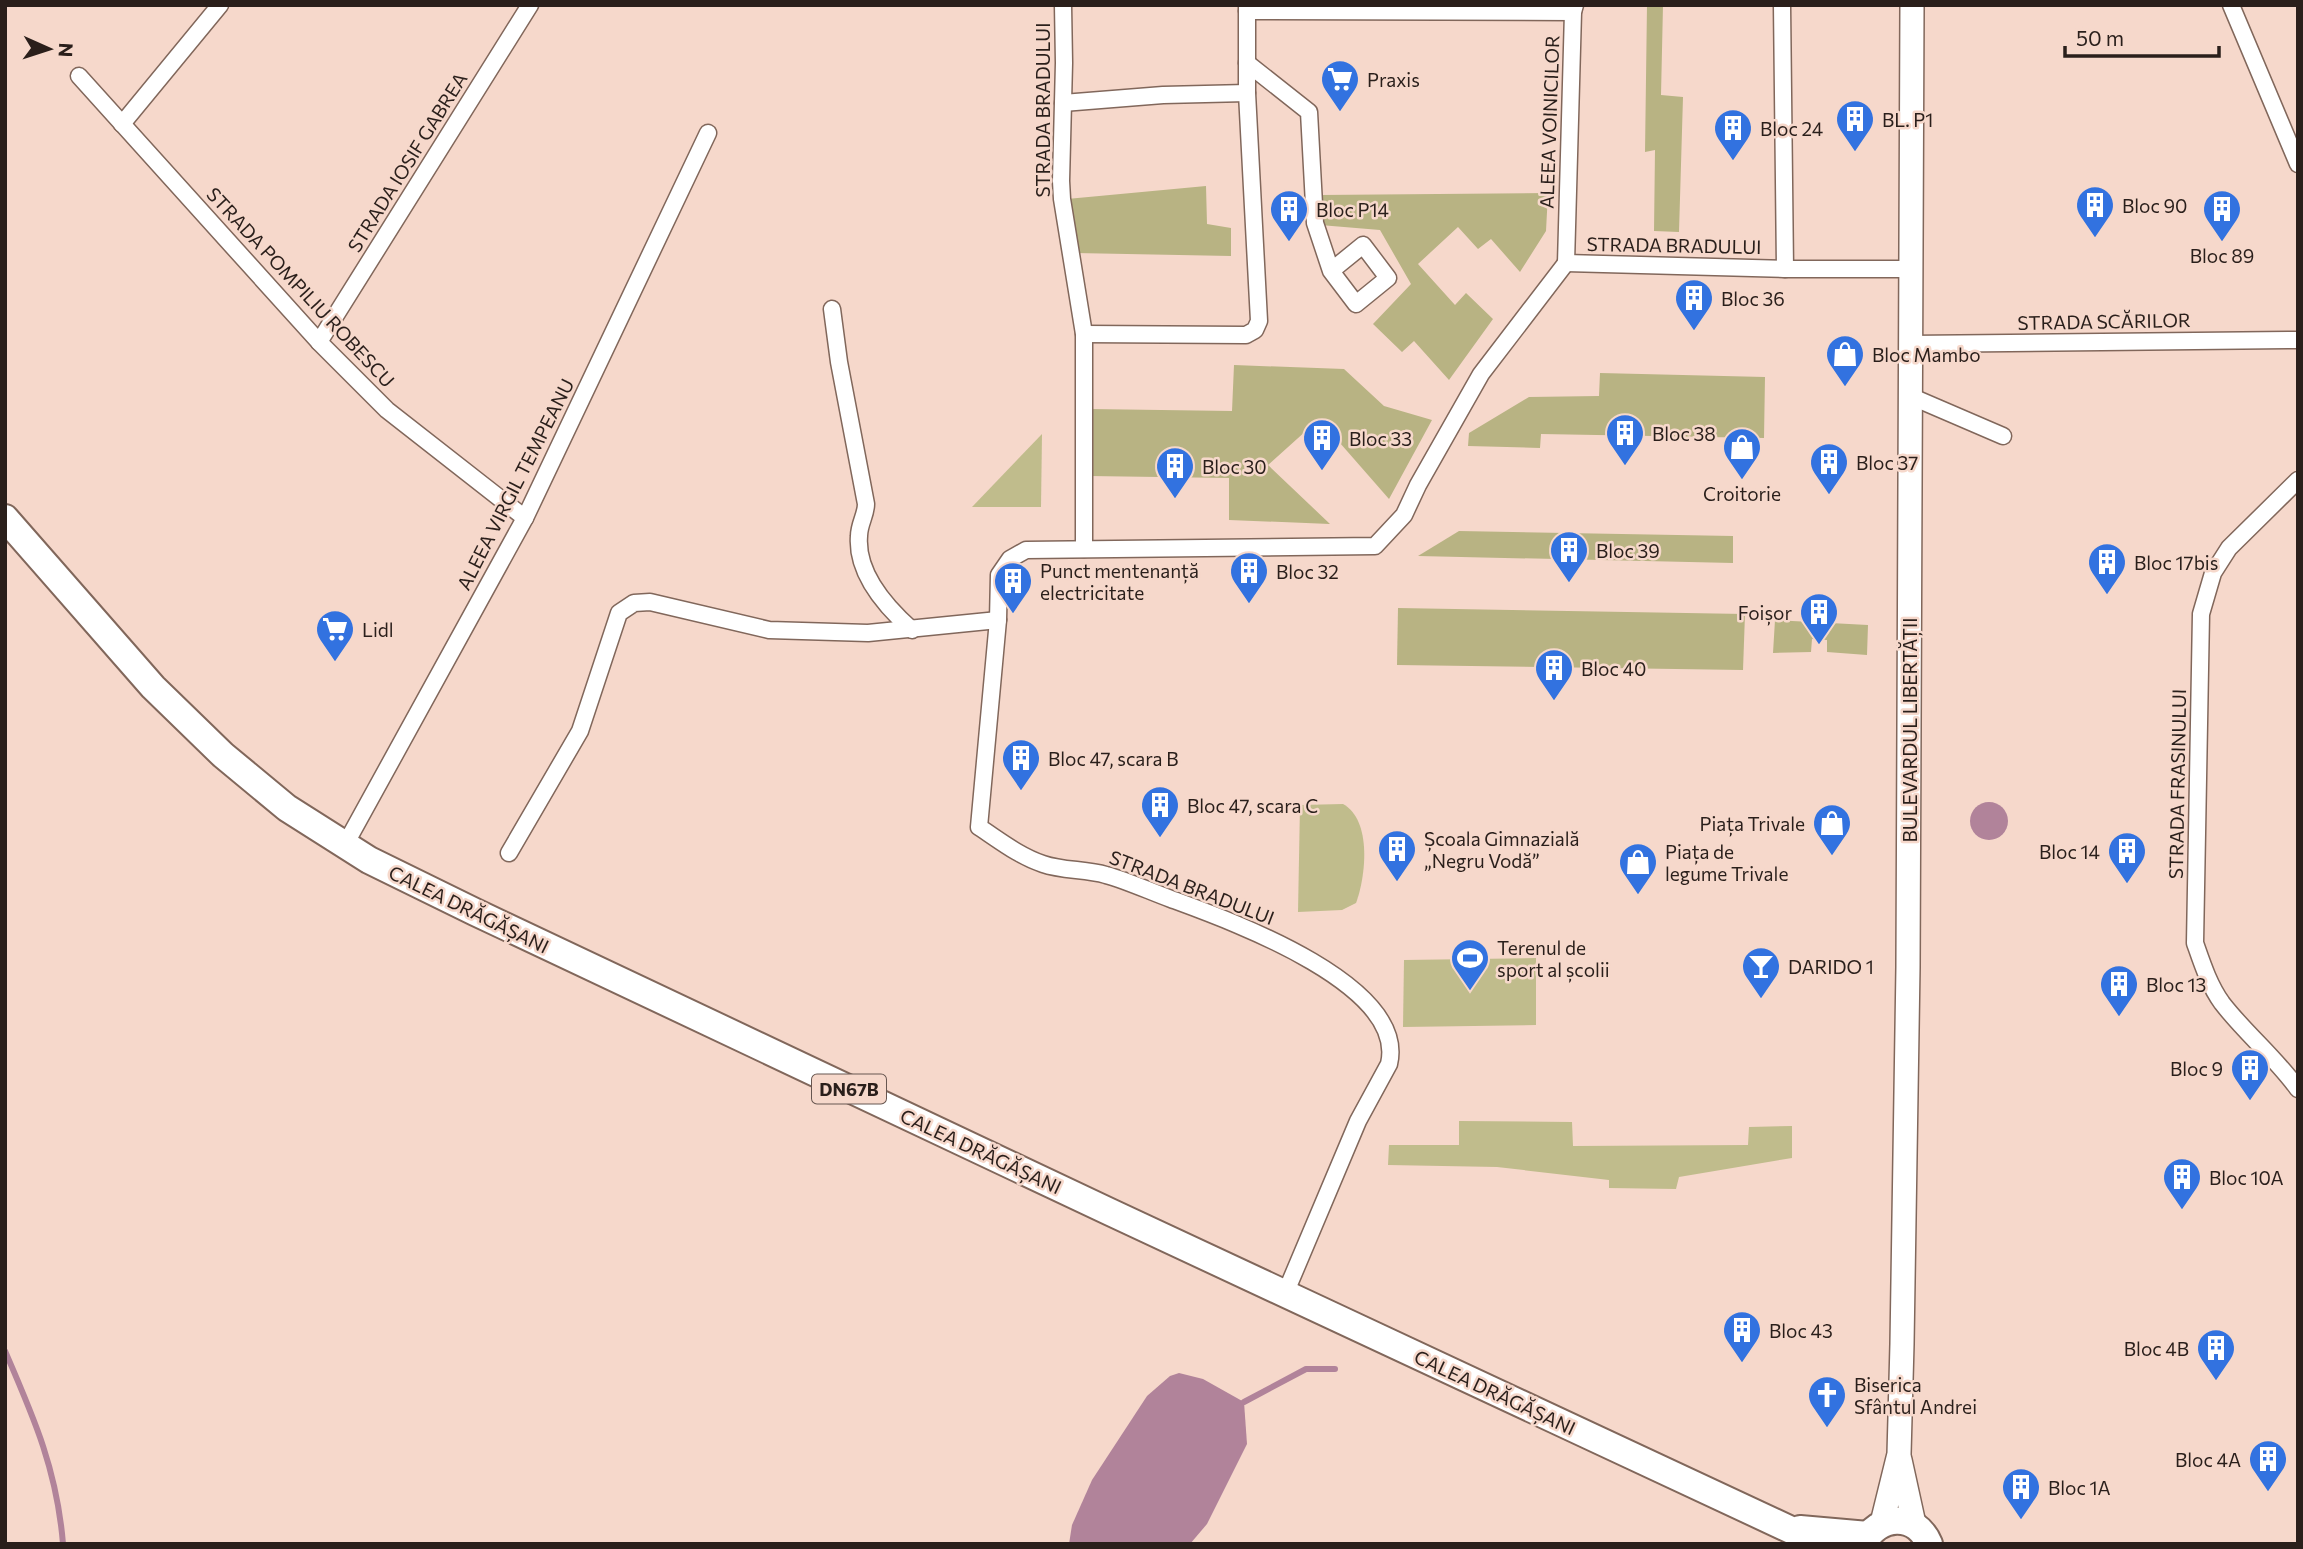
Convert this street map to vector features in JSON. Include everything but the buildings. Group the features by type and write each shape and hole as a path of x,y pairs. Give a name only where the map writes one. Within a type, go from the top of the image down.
{"main road":[{"name":"BULEVARDUL LIBERTĂȚII","path":"1912,5 1908,967 1899,1454 1922,1534"},
{"name":"CALEA DRĂGĂȘANI","path":"5,519 153,687 210,742 269,794 316,828 369,860 1284,1294 1821,1544"},
{"name":"BULEVARDUL LIBERTĂȚII","path":"1871,1534 1899,1454"},
{"name":"CALEA DRĂGĂȘANI","path":"1784,1527 1871,1534 1892,1520 1904,1520 1922,1534"}],"street":[{"path":"122,124 220,5"},
{"name":"STRADA IOSIF GABREA","path":"319,342 530,5"},
{"name":"STRADA BRADULUI","path":"1063,5 1062,199 1084,334 1084,549"},
{"name":"STRADA BRADULUI","path":"1782,5 1785,269"},
{"path":"2231,5 2298,164"},
{"name":"ALEEA VOINICILOR","path":"1084,334 1247,335 1255,330 1259,321 1247,93 1247,8 1574,9 1566,263"},
{"path":"1247,63 1309,112 1315,223 1331,271"},
{"name":"STRADA POMPILIU ROBESCU","path":"79,76 319,342 387,410 525,518"},
{"path":"1063,103 1163,95 1247,93"},
{"name":"ALEEA VIRGIL TEMPEANU","path":"345,845 525,518 708,133"},
{"name":"STRADA BRADULUI","path":"1284,1294 1358,1121 1390,1064 1392,1055 1389,1037 1381,1020 1362,996 1305,956 1246,926 1105,874 1045,865 1018,853 979,827 998,620 999,575 1010,559 1026,550 1376,546 1404,515 1481,374 1566,263 1785,269 1910,269"},
{"path":"832,309 839,362 866,504 858,546 870,582 912,629"},
{"name":"STRADA SCĂRILOR","path":"1910,344 2298,340"},
{"path":"1910,396 2003,436"},
{"name":"STRADA FRASINULUI","path":"2298,480 2229,548 2213,573 2201,614 2195,943 2205,973 2222,1002 2265,1048 2298,1089"},
{"path":"509,853 580,731 619,613 634,603 650,602 769,630 868,633 998,620"}],"shaded area":[{"path":"1647,5 1663,5 1661,95 1683,97 1679,232 1654,231 1655,150 1645,152"},
{"path":"1206,186 1207,224 1231,228 1231,256 1075,253 1067,199"},
{"path":"1548,193 1546,231 1520,272 1491,239 1478,249 1458,227 1418,264 1455,305 1466,293 1493,319 1449,380 1414,341 1402,352 1373,324 1411,284 1380,230 1320,225 1320,195"},
{"path":"1234,365 1344,369 1384,406 1432,420 1389,499 1340,443 1328,451 1307,430 1268,465 1330,524 1229,520 1229,478 1089,476 1090,409 1232,411"},
{"path":"1600,373 1765,377 1764,438 1541,434 1540,448 1468,446 1469,433 1529,397 1599,396"},
{"path":"1042,434 1041,507 972,507"},
{"path":"1459,531 1733,536 1733,563 1418,556"},
{"path":"1398,608 1745,614 1743,670 1397,665"},
{"path":"1775,620 1868,625 1867,655 1827,652 1827,640 1812,639 1811,652 1773,653"},
{"path":"1989,802 2002,808 2008,821 2002,834 1989,840 1976,834 1970,821 1976,808"},
{"path":"1343,804 1359,822 1364,849 1360,892 1356,903 1342,910 1298,912 1300,805"},
{"name":"Terenul de sport al școlii","path":"1536,958 1536,1025 1403,1027 1404,960"},
{"path":"1459,1121 1572,1122 1573,1146 1748,1145 1749,1127 1792,1126 1792,1158 1679,1177 1676,1189 1609,1188 1609,1180 1497,1167 1388,1165 1389,1145 1459,1145"},
{"path":"1179,1373 1203,1379 1244,1402 1247,1444 1207,1524 1190,1544 1069,1544 1072,1525 1092,1480 1147,1396 1170,1376"}],"waterway":[{"path":"5,1351 35,1422 50,1468 63,1544"},
{"path":"1244,1402 1306,1369 1335,1369"}],"place":[{"name":"Praxis","path":"1340,113"},
{"name":"BL. P1","path":"1855,153"},
{"name":"Bloc 24","path":"1733,162"},
{"name":"Bloc 90","path":"2095,239"},
{"name":"Bloc P14","path":"1289,243"},
{"name":"Bloc 89","path":"2222,243"},
{"name":"Bloc 36","path":"1694,332"},
{"name":"Bloc Mambo","path":"1845,388"},
{"name":"Bloc 38","path":"1625,467"},
{"name":"Bloc 33","path":"1322,472"},
{"name":"Croitorie","path":"1742,481"},
{"name":"Bloc 37","path":"1829,496"},
{"name":"Bloc 30","path":"1175,500"},
{"name":"Bloc 39","path":"1569,584"},
{"name":"Bloc 17bis","path":"2107,596"},
{"name":"Bloc 32","path":"1249,605"},
{"name":"Punct mentenanță electricitate","path":"1013,615"},
{"name":"Foișor","path":"1819,646"},
{"name":"Lidl","path":"335,663"},
{"name":"Bloc 40","path":"1554,702"},
{"name":"Bloc 47, scara B","path":"1021,792"},
{"name":"Bloc 47, scara C","path":"1160,839"},
{"name":"Piața Trivale","path":"1832,857"},
{"name":"Școala Gimnazială „Negru Vodă”","path":"1397,883"},
{"name":"Bloc 14","path":"2127,885"},
{"name":"Piața de legume Trivale","path":"1638,896"},
{"name":"Terenul de sport al școlii","path":"1470,992"},
{"name":"DARIDO 1","path":"1761,1000"},
{"name":"Bloc 13","path":"2119,1018"},
{"name":"Bloc 9","path":"2250,1102"},
{"name":"Bloc 10A","path":"2182,1211"},
{"name":"Bloc 43","path":"1742,1364"},
{"name":"Bloc 4B","path":"2216,1382"},
{"name":"Biserica Sfântul Andrei","path":"1827,1429"},
{"name":"Bloc 4A","path":"2268,1493"},
{"name":"Bloc 1A","path":"2021,1521"}]}
